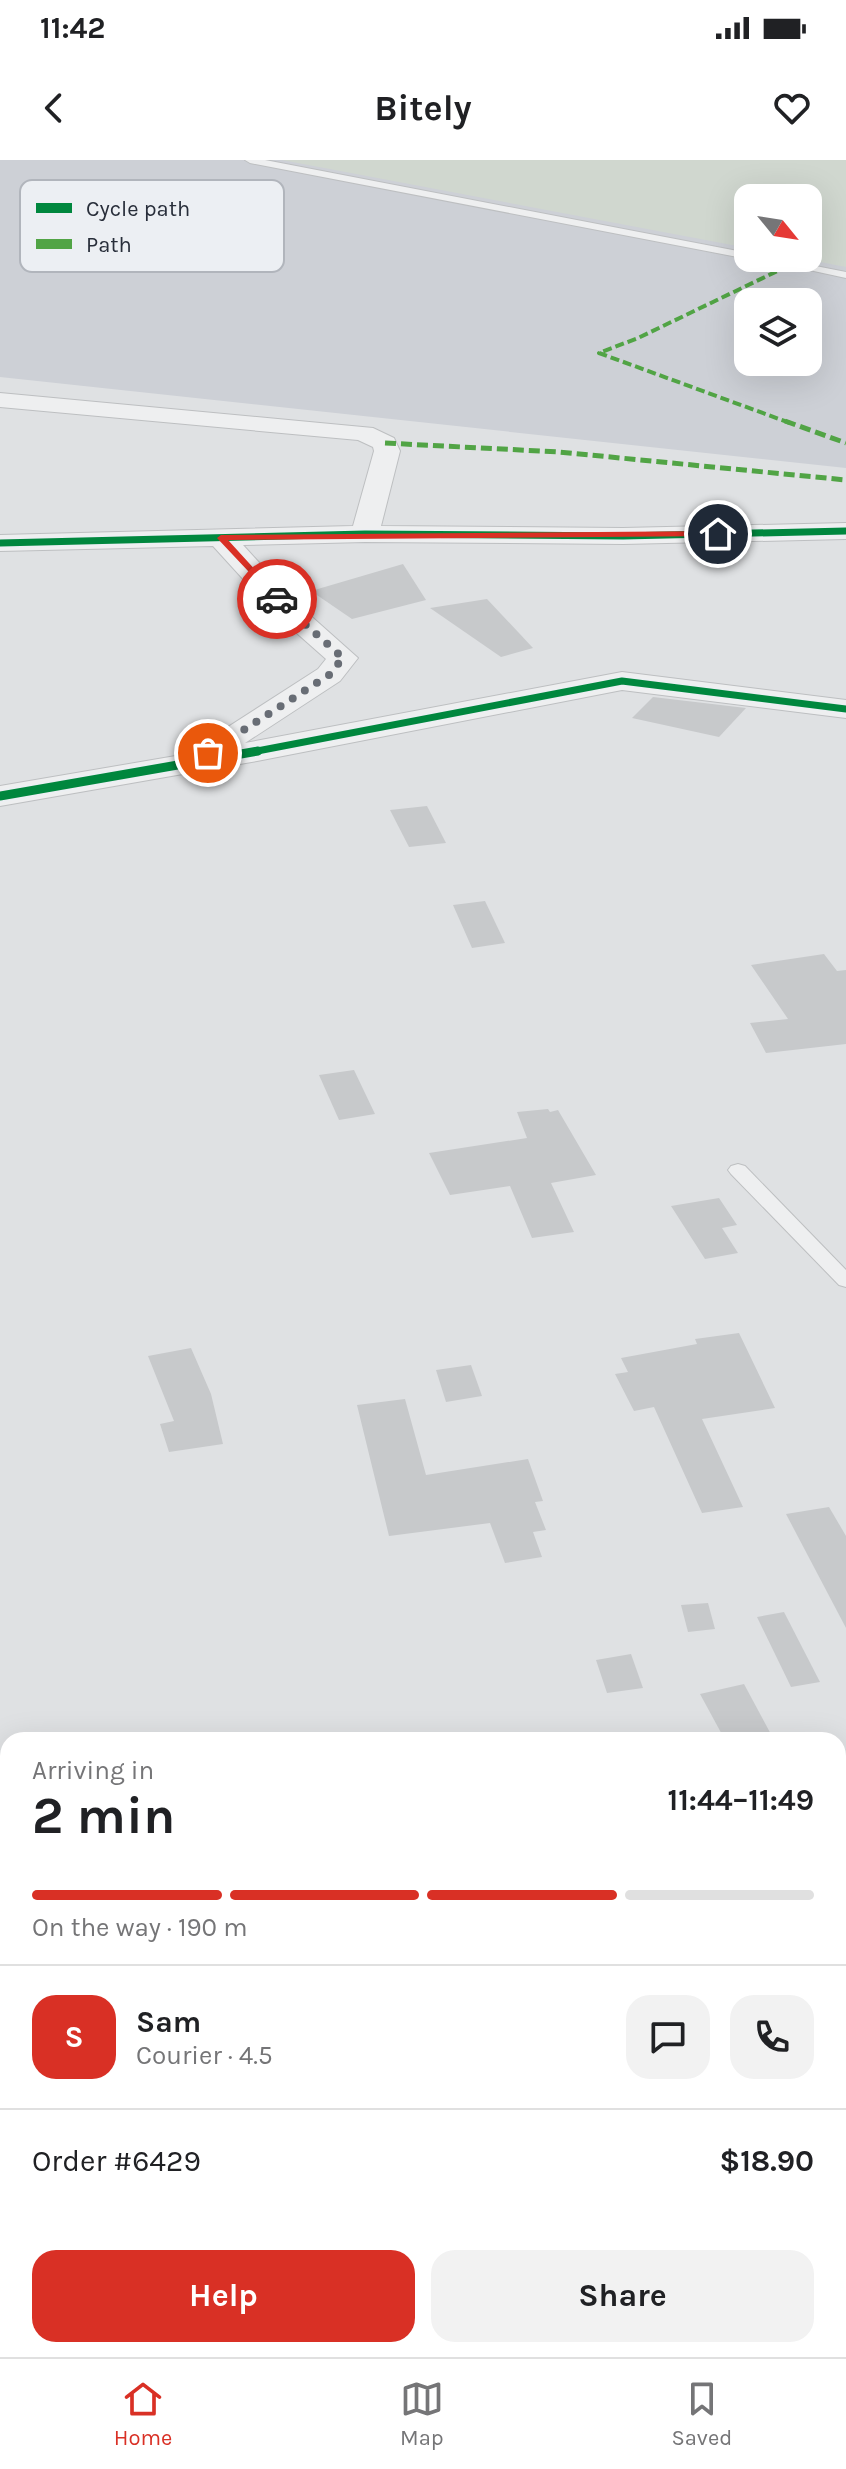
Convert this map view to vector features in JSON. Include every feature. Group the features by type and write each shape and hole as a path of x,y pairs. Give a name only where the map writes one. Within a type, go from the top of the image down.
{"street":[{"path":"0,400 327,429 376,437 385,443 387,451 365,534"},
{"path":"0,543 365,534 623,536 846,531"},
{"path":"191,762 278,710 329,675 343,658 284,607 221,538"},
{"path":"0,796 622,681 846,709"}],"lane":[{"path":"250,160 734,253"},
{"path":"822,270 846,275"},
{"path":"738,1170 789,1226 846,1281"}],"shaded area":[{"path":"0,160 846,160 846,468 0,377"},
{"path":"282,160 846,160 846,267 822,262 822,184 734,184 734,245"}],"building":[{"path":"403,564 426,600 352,619 311,591"},
{"path":"487,599 533,648 501,657 430,608"},
{"path":"653,697 746,708 719,737 632,718"},
{"path":"427,806 446,843 409,847 390,810"},
{"path":"485,901 505,943 472,948 453,905"},
{"path":"824,954 837,971 846,970 846,1044 766,1053 750,1023 788,1019 751,965"},
{"path":"354,1070 375,1114 339,1120 319,1075"},
{"path":"548,1109 550,1112 558,1110 596,1175 551,1183 574,1232 532,1238 510,1186 450,1195 429,1153 527,1138 517,1112"},
{"path":"719,1198 737,1225 722,1228 738,1253 705,1259 671,1206"},
{"path":"739,1333 775,1408 702,1419 743,1507 702,1513 654,1407 634,1411 615,1374 628,1372 621,1358 697,1344 695,1339"},
{"path":"191,1348 211,1394 223,1444 169,1452 160,1424 174,1421 148,1356"},
{"path":"471,1365 482,1396 446,1402 436,1370"},
{"path":"405,1399 426,1475 528,1459 543,1501 535,1502 546,1530 533,1532 542,1557 505,1563 490,1523 389,1536 357,1405"},
{"path":"829,1507 846,1536 846,1628 786,1514"},
{"path":"708,1603 715,1629 688,1632 681,1605"},
{"path":"784,1612 820,1682 791,1687 757,1617"},
{"path":"631,1654 643,1688 607,1693 596,1660"},
{"path":"744,1684 770,1732 721,1732 700,1694"}],"marked path":[{"path":"775,272 638,338 599,353 846,443"},
{"path":"385,443 559,452 846,480"}],"cycle path":[{"path":"0,543 365,534 623,536 846,531"},
{"path":"0,796 257,751 622,681 846,709"}],"way so far":[{"path":"208,753 329,675 343,658 277,599"}],"route":[{"path":"277,599 221,538 365,534 718,534"}]}
